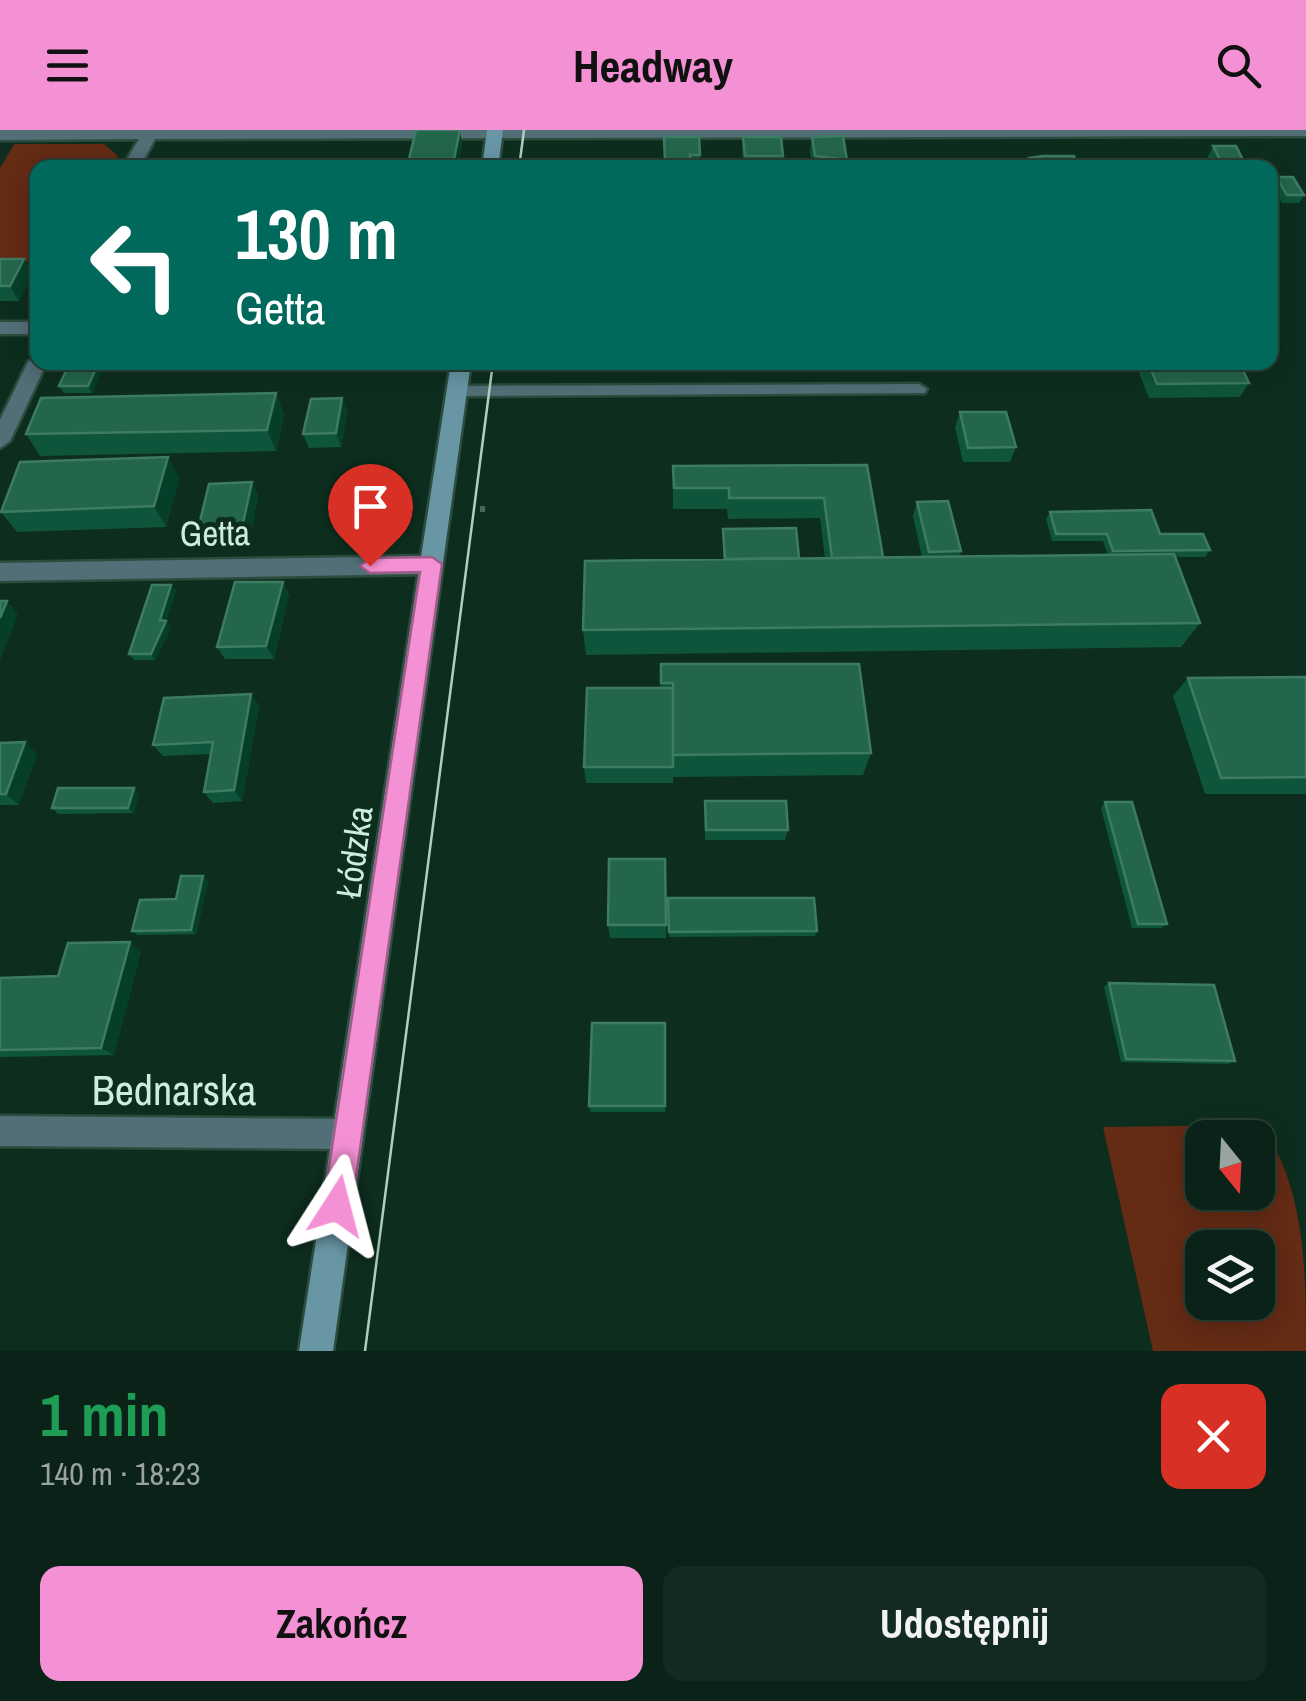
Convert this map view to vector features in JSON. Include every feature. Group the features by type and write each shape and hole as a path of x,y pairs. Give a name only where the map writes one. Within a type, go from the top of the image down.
{"main road":[{"path":"491,160 495,132"},
{"name":"Łódzka","path":"316,1351 460,370"}],"street":[{"path":"0,135 1306,131"},
{"path":"135,160 152,133"},
{"path":"0,328 30,328"},
{"path":"0,441 34,370"},
{"name":"Getta","path":"0,572 432,564"},
{"name":"Bednarska","path":"0,1132 348,1134"}],"lane":[{"path":"457,391 920,389"}],"shaded area":[{"path":"14,144 104,144 118,156 116,160 30,160 30,261 0,261 0,168"},
{"path":"1185,1126 1185,1210 1275,1210 1275,1148 1287,1176 1300,1232 1306,1351 1153,1351 1103,1127"}],"building":[{"path":"416,130 460,130 454,159 409,159"},
{"path":"843,136 847,160 815,156 812,137"},
{"path":"664,137 699,137 700,155 690,155 690,160 665,160"},
{"path":"743,137 781,137 783,156 745,156"},
{"path":"1213,146 1236,146 1243,160 1220,160"},
{"path":"1074,156 1075,160 1030,160"},
{"path":"1278,177 1293,177 1304,195 1287,195"},
{"path":"0,259 24,259 10,286 0,286"},
{"path":"66,370 95,370 88,386 59,386"},
{"path":"1151,370 1243,370 1249,383 1157,384"},
{"path":"276,393 267,430 26,434 41,398"},
{"path":"342,398 336,433 303,434 311,399"},
{"path":"960,412 1006,412 1016,447 968,448"},
{"path":"168,457 154,506 1,512 20,462"},
{"path":"867,465 883,557 832,558 824,498 729,498 729,488 674,488 673,466"},
{"path":"252,482 243,523 199,525 209,484"},
{"path":"948,501 961,551 929,552 917,502"},
{"path":"1151,510 1160,534 1203,534 1210,550 1113,551 1107,534 1056,534 1050,512"},
{"path":"796,528 799,558 725,559 723,529"},
{"path":"1174,554 1200,623 583,630 585,561"},
{"path":"235,582 283,582 266,646 217,647"},
{"path":"152,585 171,585 160,620 166,621 151,654 129,654"},
{"path":"661,664 859,664 871,753 673,755 673,683 661,683"},
{"path":"1306,677 1306,777 1221,778 1188,678"},
{"path":"587,688 673,688 673,767 584,767"},
{"path":"251,694 234,790 204,792 213,742 153,745 164,698"},
{"path":"25,742 6,794 0,794 0,743"},
{"path":"58,788 134,788 128,808 52,808"},
{"path":"705,801 786,801 788,830 706,830"},
{"path":"1105,802 1132,802 1167,924 1138,924"},
{"path":"609,859 665,859 666,925 608,925"},
{"path":"181,876 203,876 191,930 132,931 140,900 176,899"},
{"path":"668,898 814,898 817,931 669,932"},
{"path":"130,942 101,1048 0,1050 0,978 58,976 68,943"},
{"path":"1109,983 1214,985 1235,1061 1126,1059"},
{"path":"592,1023 665,1023 665,1106 589,1106"}],"tram line":[{"path":"520,160 524,130"},
{"path":"365,1351 492,370"}],"route":[{"path":"337,1206 432,564 370,566"}]}
